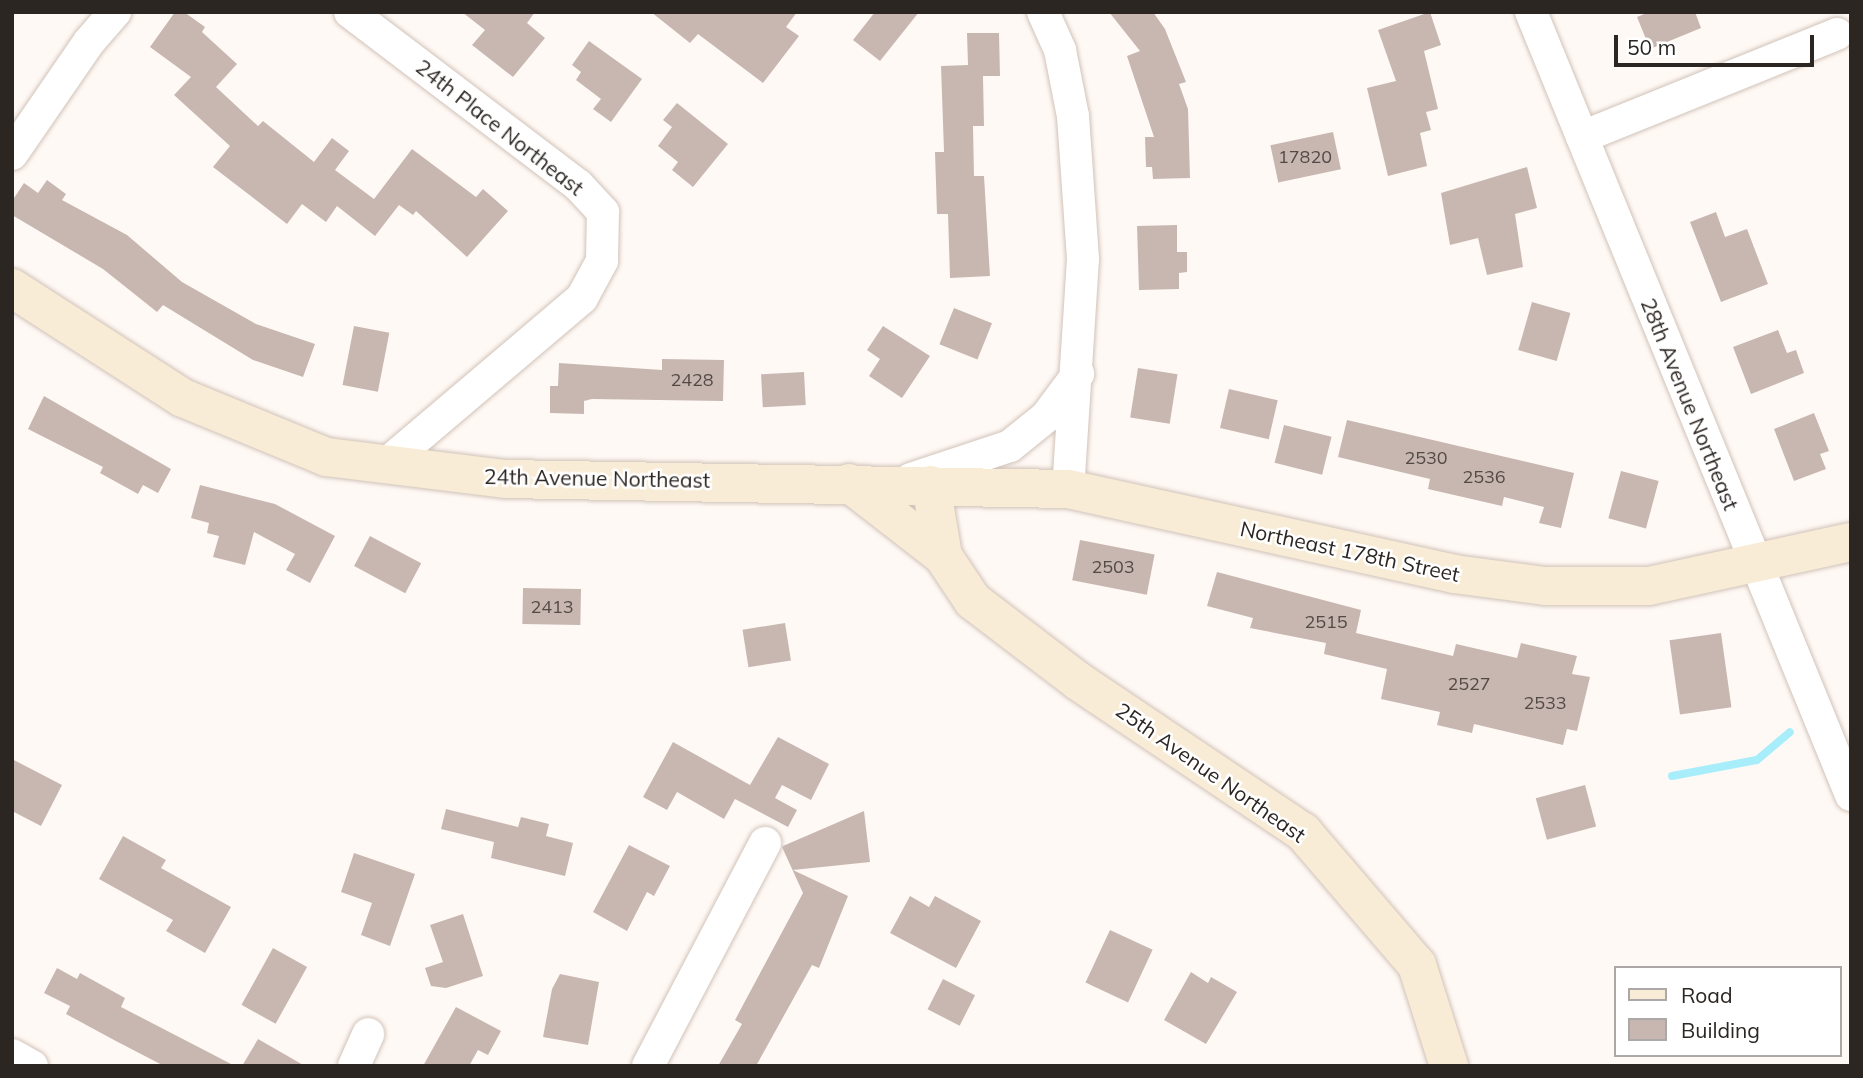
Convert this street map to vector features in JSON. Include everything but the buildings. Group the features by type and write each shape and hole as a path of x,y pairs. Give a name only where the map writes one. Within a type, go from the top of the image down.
{"main road":[{"name":"24th Avenue Northeast","path":"12,288 183,398 327,457 505,479 849,483"},
{"name":"Northeast 178th Street","path":"849,483 1068,489 1454,575 1545,586 1649,586 1754,566 1851,542"},
{"name":"25th Avenue Northeast","path":"849,483 943,556 973,601 1078,681 1304,832 1417,965 1448,1066"},
{"name":"25th Avenue Northeast","path":"931,485 943,556"}],"street":[{"path":"12,154 89,41 116,12"},
{"name":"24th Place Northeast","path":"350,12 578,185 603,212 602,261 582,298 386,464"},
{"path":"1043,12 1060,50 1073,116 1083,259 1079,373 1068,489"},
{"name":"28th Avenue Northeast","path":"1531,12 1754,566 1851,794"},
{"path":"1582,138 1837,34"},
{"path":"893,484 1010,446 1045,417 1079,373"},
{"path":"648,1066 765,843"},
{"path":"354,1066 368,1034"},
{"path":"12,1055 32,1066"}],"waterway":[{"path":"1672,776 1757,760 1790,732"}]}
